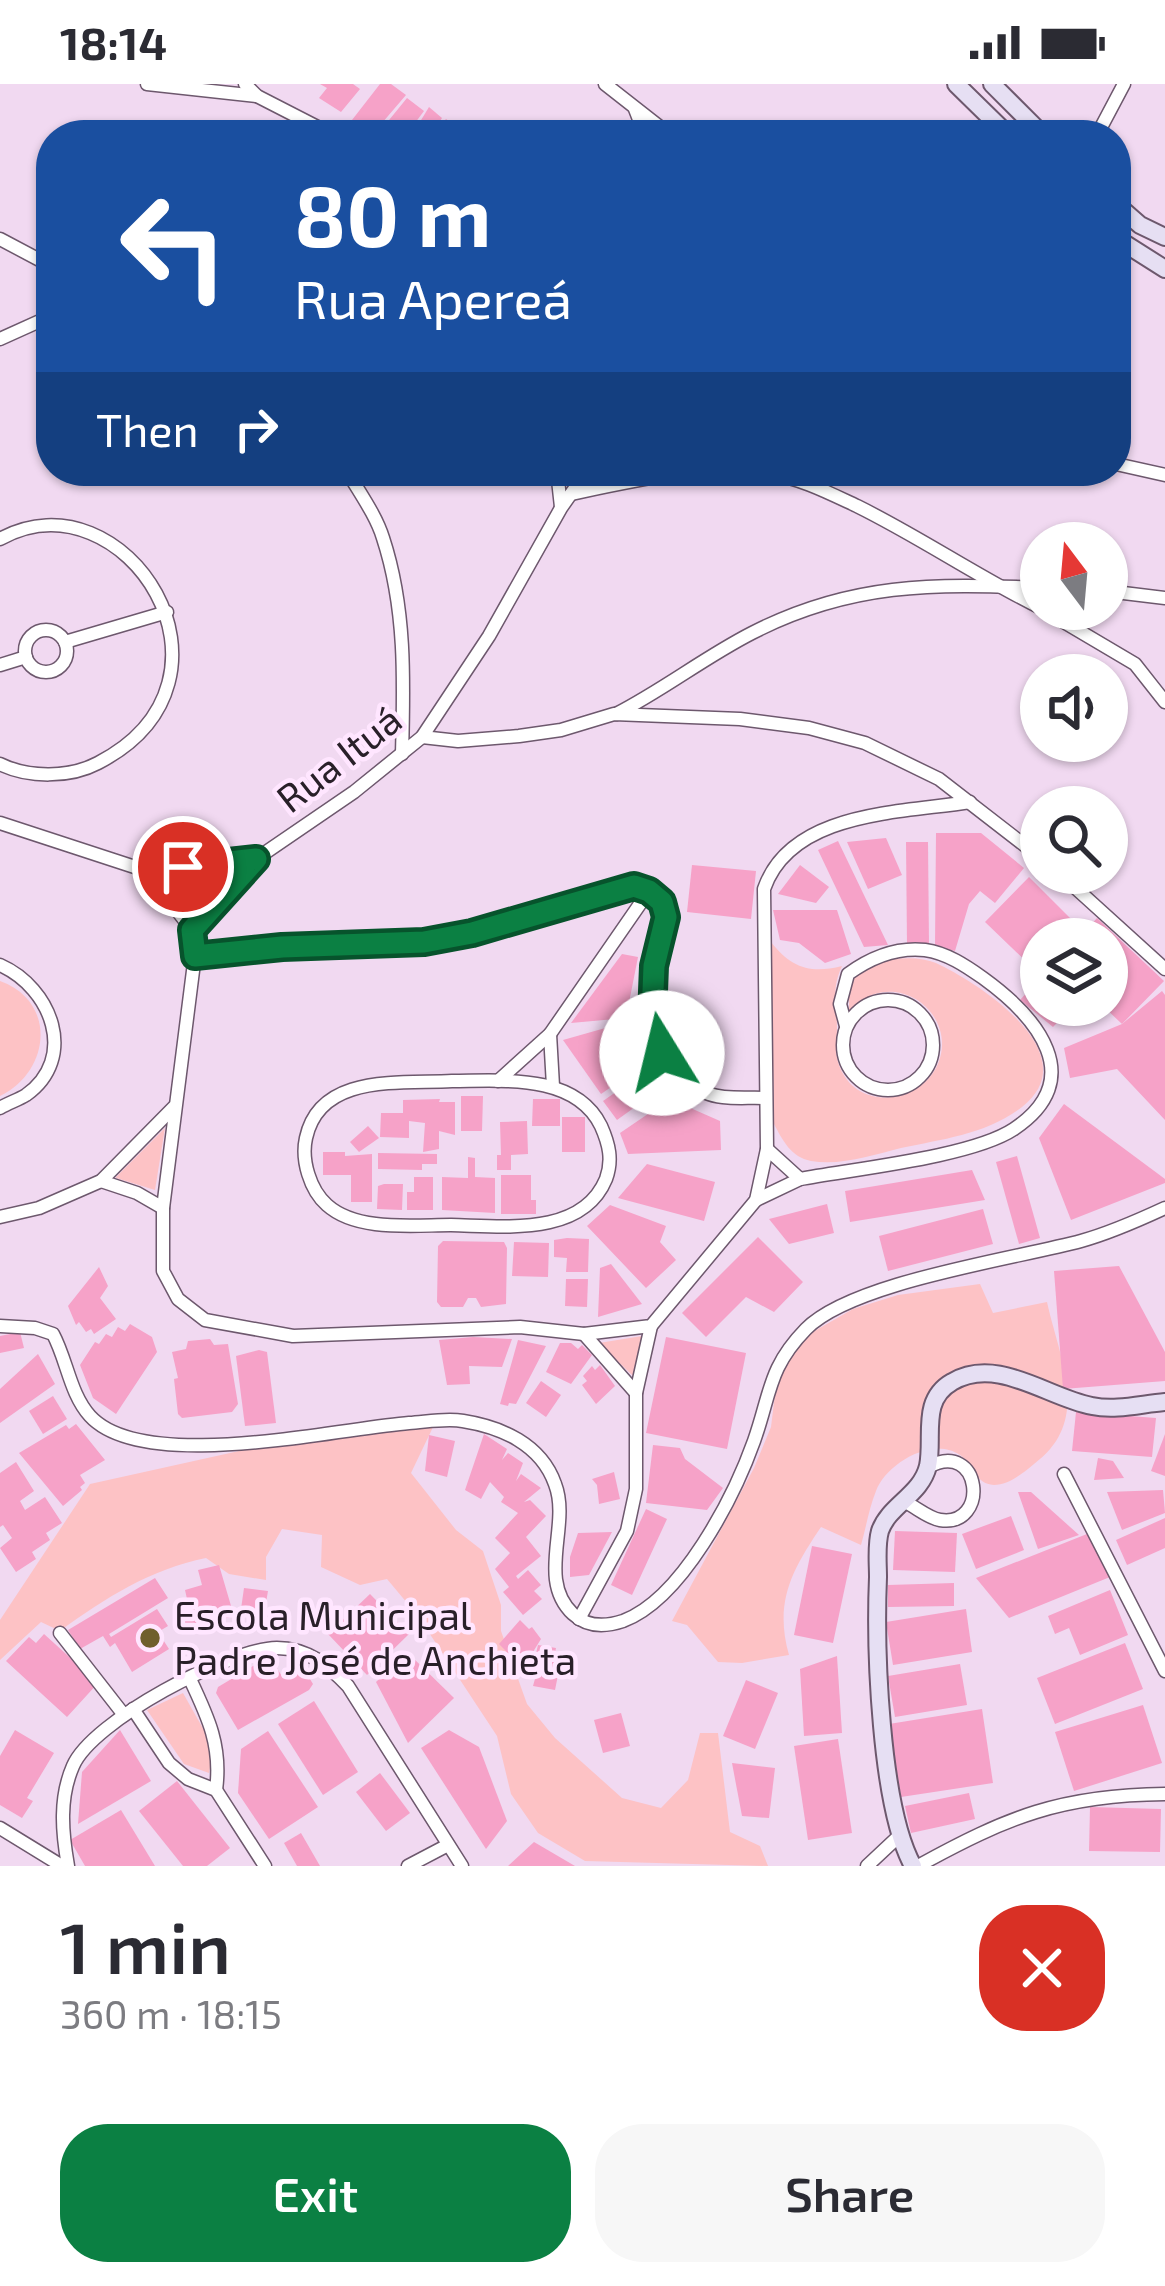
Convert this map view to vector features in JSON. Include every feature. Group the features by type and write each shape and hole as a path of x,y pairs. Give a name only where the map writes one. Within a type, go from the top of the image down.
{"street":[{"path":"147,84 257,96"},
{"path":"245,84 257,96 304,120"},
{"path":"605,84 651,120"},
{"path":"956,84 992,120"},
{"path":"992,84 1028,120"},
{"path":"1105,120 1124,84"},
{"path":"635,107 640,120"},
{"path":"1131,217 1165,237"},
{"path":"0,239 36,258"},
{"path":"1131,247 1165,268"},
{"path":"0,339 36,323"},
{"path":"1131,467 1165,475"},
{"path":"355,486 382,533 398,596 404,663 402,754"},
{"path":"559,486 561,508"},
{"name":"Rua Ituá","path":"0,823 147,872 256,859 354,792 422,736 489,636 576,486"},
{"path":"570,495 610,486"},
{"path":"808,486 923,539 1020,598"},
{"path":"0,539 49,527 86,531 123,551 149,580 167,612 174,649 168,688 150,723 122,751 88,769 49,775 0,764"},
{"path":"422,736 458,741 519,736 561,730 614,714 747,636 841,597 914,585 1020,587"},
{"path":"1128,594 1165,598"},
{"path":"65,642 167,612"},
{"path":"43,630 59,634 65,642 65,661 55,671 37,670 26,656 30,637 43,630"},
{"path":"1078,630 1135,664 1165,702"},
{"path":"0,665 26,656"},
{"path":"614,714 740,719 809,728 865,743 939,778 1020,841"},
{"path":"756,1200 767,1149 764,890 772,868 786,850 816,833 860,819 970,802"},
{"path":"192,930 256,859"},
{"path":"147,872 192,930 195,956 163,1208 163,1271 178,1298 206,1320 293,1336 501,1327 584,1334 651,1326"},
{"path":"195,956 282,947 424,942 472,933 621,888 649,891 662,902 666,917 654,966 652,1017 662,1053 676,1073 704,1093 765,1098"},
{"path":"498,1081 550,1034 649,891"},
{"path":"1082,894 1165,969"},
{"path":"579,1619 627,1531 636,1489 636,1393 651,1326 756,1200 800,1179 981,1145 1011,1131 1037,1111 1051,1088 1053,1064 1028,1017 959,961 926,950 888,952 848,974 840,1004 846,1026 843,1057 854,1077 888,1091 904,1088 922,1076 933,1041 929,1025 907,1004 872,1002 858,1010 846,1026"},
{"path":"0,965 20,974 39,992 52,1020 53,1046 46,1070 29,1093 0,1108"},
{"path":"550,1034 553,1086"},
{"path":"498,1081 553,1086 597,1118 610,1150 603,1186 574,1215 516,1226 385,1225 349,1217 327,1205 304,1162 312,1116 333,1095 354,1088 498,1081"},
{"path":"0,1217 38,1208 101,1181 175,1106"},
{"path":"767,1149 800,1179"},
{"path":"101,1181 163,1208"},
{"path":"0,1326 53,1334 89,1415 112,1432 140,1443 196,1446 457,1419 506,1430 543,1462 555,1483 559,1502 555,1585 579,1619 596,1626 625,1621 681,1576 740,1478 770,1377 811,1323 843,1304 912,1281 1082,1241 1165,1208"},
{"path":"584,1334 636,1393"},
{"path":"1165,1402 1091,1406 1003,1375 952,1381 937,1395 931,1412 928,1467 905,1502 890,1513 880,1533 876,1631 899,1836 915,1866 979,1832 1074,1799 1165,1794"},
{"path":"905,1502 940,1520 958,1517 972,1504 976,1492 959,1463 947,1460 928,1467"},
{"path":"1064,1474 1165,1671"},
{"path":"60,1634 170,1762 188,1779 216,1790 265,1866"},
{"path":"65,1866 64,1792 84,1747 129,1712 221,1662 280,1648 308,1654 328,1665 348,1686 462,1866"},
{"path":"190,1679 216,1737 220,1761 216,1790"},
{"path":"0,1828 65,1866"},
{"path":"868,1866 899,1836"},
{"path":"408,1866 448,1845"}],"shaded area":[{"path":"228,867 231,872 194,913 170,876"},
{"path":"771,942 802,967 842,966 836,989 837,1056 848,1081 861,1092 893,1097 909,1092 934,1071 941,1054 939,1027 913,997 886,992 869,996 849,1010 857,975 884,961 927,960 977,986 1020,1023 1036,1043 1043,1065 1039,1086 1022,1107 994,1124 845,1161 798,1156 774,1124"},
{"path":"0,981 32,1004 40,1037 29,1071 0,1096"},
{"path":"165,1128 155,1190 116,1178 116,1177"},
{"path":"980,1284 993,1313 1047,1302 1067,1389 1062,1429 1052,1447 1020,1475 1000,1484 982,1481 960,1455 949,1450 924,1451 900,1463 876,1491 861,1545 821,1527 802,1558 785,1603 789,1655 718,1662 687,1625 672,1621 754,1468 771,1427 778,1370 811,1333 853,1309 898,1295"},
{"path":"642,1336 633,1376 599,1343"},
{"path":"434,1425 411,1473 456,1530 483,1551 501,1605 501,1631 527,1704 555,1738 622,1798 661,1808 688,1780 700,1733 718,1733 730,1832 760,1846 768,1866 585,1861 538,1833 511,1794 497,1736 418,1616 387,1579 360,1585 321,1567 322,1535 282,1529 266,1557 266,1580 229,1574 206,1558 166,1569 111,1596 60,1631 41,1622 0,1660 0,1620 90,1484 257,1447"},
{"path":"183,1693 214,1748 209,1773 184,1764 147,1710"}],"building":[{"path":"320,84 353,84 360,89 341,112 319,98 327,88"},
{"path":"380,84 391,84 406,95 385,120 352,120"},
{"path":"407,98 424,111 417,120 389,120"},
{"path":"429,107 442,118 441,120 421,120"},
{"path":"936,833 981,833 1020,865 1020,873 995,903 980,891 969,904 955,951 935,946"},
{"path":"886,838 902,875 868,889 847,842"},
{"path":"838,841 888,945 864,947 818,850"},
{"path":"906,842 928,842 929,945 907,945"},
{"path":"692,865 756,871 751,919 687,912"},
{"path":"800,865 829,887 816,903 778,894"},
{"path":"1020,886 1020,894 1046,894 1070,918 1020,918 1020,956 985,922"},
{"path":"773,910 837,910 851,954 825,963 799,943 780,940"},
{"path":"1128,947 1164,981 1128,1018"},
{"path":"622,954 638,957 626,1018 571,1023"},
{"path":"1162,991 1165,995 1165,1120 1117,1069 1070,1078 1064,1048 1128,1026 1128,1019"},
{"path":"637,1019 649,1061 601,1094 563,1040"},
{"path":"653,1066 667,1084 617,1120 603,1101"},
{"path":"461,1096 483,1096 482,1131 461,1131"},
{"path":"533,1099 560,1099 560,1126 532,1126"},
{"path":"670,1099 720,1121 721,1150 628,1154 620,1133"},
{"path":"403,1100 455,1102 455,1135 439,1131 439,1149 423,1152 425,1123 409,1121 409,1138 380,1137 381,1113 403,1113"},
{"path":"1064,1104 1165,1183 1071,1220 1039,1138"},
{"path":"562,1117 585,1117 585,1152 562,1152"},
{"path":"527,1121 528,1154 511,1155 511,1170 497,1170 500,1122"},
{"path":"368,1126 379,1138 359,1152 350,1142"},
{"path":"323,1152 372,1154 372,1202 351,1202 351,1175 323,1175"},
{"path":"378,1153 437,1154 437,1164 422,1164 422,1170 378,1169"},
{"path":"1017,1156 1040,1238 1019,1244 996,1162"},
{"path":"468,1157 475,1158 475,1177 495,1178 495,1213 442,1210 442,1177 468,1178"},
{"path":"647,1164 715,1182 704,1221 618,1198"},
{"path":"972,1170 985,1200 850,1222 845,1191"},
{"path":"501,1175 531,1175 536,1214 501,1214"},
{"path":"414,1177 433,1177 433,1210 407,1210 407,1192 414,1192"},
{"path":"403,1184 402,1210 377,1209 378,1186"},
{"path":"827,1204 834,1233 789,1244 769,1219"},
{"path":"610,1205 666,1226 660,1242 676,1260 646,1288 587,1226"},
{"path":"983,1209 993,1244 888,1271 879,1236"},
{"path":"758,1237 803,1282 774,1312 746,1297 706,1337 682,1313"},
{"path":"589,1239 588,1272 566,1272 567,1258 554,1257 554,1240"},
{"path":"443,1241 504,1242 506,1304 481,1307 476,1298 468,1298 463,1307 441,1307 437,1302 438,1246"},
{"path":"514,1242 549,1243 548,1277 512,1276"},
{"path":"611,1264 642,1304 598,1317 600,1268"},
{"path":"1119,1266 1165,1352 1165,1381 1063,1389 1054,1271"},
{"path":"99,1267 108,1286 100,1298 116,1319 94,1334 79,1322 76,1325 68,1306"},
{"path":"566,1279 588,1279 587,1307 565,1306"},
{"path":"130,1324 152,1337 157,1352 116,1414 93,1398 80,1365 95,1342 99,1344 106,1334 112,1337 118,1327 125,1331"},
{"path":"20,1332 24,1348 0,1353 0,1336"},
{"path":"666,1337 746,1353 727,1449 646,1433"},
{"path":"210,1339 214,1345 228,1344 238,1404 232,1412 182,1418 172,1352 186,1349 188,1341"},
{"path":"512,1339 502,1367 469,1366 470,1384 447,1385 439,1340"},
{"path":"518,1340 546,1346 516,1404 508,1406 500,1404"},
{"path":"560,1343 578,1349 582,1345 592,1355 571,1384 546,1372"},
{"path":"267,1352 276,1423 245,1426 236,1356"},
{"path":"38,1354 55,1384 0,1423 0,1389"},
{"path":"600,1365 615,1386 596,1404 582,1385 592,1366 595,1370"},
{"path":"541,1381 561,1395 546,1417 526,1403"},
{"path":"53,1396 67,1419 43,1434 29,1411"},
{"path":"1076,1412 1156,1418 1152,1457 1072,1451"},
{"path":"76,1424 105,1460 80,1475 85,1483 82,1490 63,1506 19,1453 66,1425 69,1429"},
{"path":"484,1434 507,1449 502,1460 508,1453 523,1463 516,1481 521,1474 541,1488 524,1502 530,1500 546,1516 526,1537 541,1556 516,1576 528,1570 541,1585 534,1591 542,1599 523,1615 503,1592 509,1587 495,1569 510,1553 495,1538 518,1513 501,1502 504,1497 490,1482 481,1499 465,1490"},
{"path":"1165,1434 1165,1476 1151,1471"},
{"path":"429,1435 455,1441 447,1477 425,1471"},
{"path":"653,1445 680,1448 685,1459 723,1488 707,1510 646,1503"},
{"path":"1098,1458 1113,1461 1124,1478 1094,1480"},
{"path":"16,1462 34,1491 20,1501 25,1510 45,1497 62,1523 46,1533 50,1540 32,1552 36,1559 16,1572 0,1548 12,1538 0,1527 0,1473"},
{"path":"614,1472 620,1499 599,1504 592,1479"},
{"path":"1163,1490 1165,1513 1122,1530 1107,1492"},
{"path":"1018,1492 1031,1492 1079,1535 1038,1549"},
{"path":"646,1509 667,1519 632,1595 611,1585"},
{"path":"1011,1516 1024,1550 976,1569 962,1534"},
{"path":"1165,1518 1165,1548 1127,1565 1116,1540"},
{"path":"895,1531 957,1533 955,1572 893,1570"},
{"path":"612,1532 589,1575 570,1577 578,1533"},
{"path":"1092,1532 1110,1577 1009,1618 976,1578"},
{"path":"812,1546 852,1554 833,1643 794,1635"},
{"path":"219,1565 234,1616 218,1620 214,1606 208,1607 212,1620 182,1629 174,1603 187,1599 185,1590 202,1585 198,1570"},
{"path":"155,1578 168,1598 109,1634 157,1609 168,1626 158,1632 169,1649 132,1672 115,1643 110,1647 103,1636 80,1649 68,1630"},
{"path":"954,1583 954,1606 888,1607 888,1585"},
{"path":"244,1588 268,1591 263,1620 240,1616"},
{"path":"1110,1590 1128,1635 1080,1655 1069,1628 1055,1634 1048,1616"},
{"path":"370,1594 409,1634 367,1675 328,1634"},
{"path":"966,1609 972,1652 893,1665 886,1622"},
{"path":"520,1620 541,1639 523,1668 499,1644"},
{"path":"44,1634 98,1683 67,1717 6,1661 29,1637 36,1643"},
{"path":"1125,1643 1143,1689 1055,1724 1037,1678"},
{"path":"538,1645 556,1648 555,1653 562,1655 555,1690 533,1686"},
{"path":"407,1652 454,1698 408,1743 376,1682"},
{"path":"837,1656 842,1733 804,1736 800,1669"},
{"path":"263,1660 265,1664 272,1660 283,1678 302,1666 313,1684 238,1730 216,1693 218,1687"},
{"path":"960,1664 967,1705 895,1717 888,1676"},
{"path":"746,1680 778,1693 755,1749 723,1736"},
{"path":"314,1701 358,1772 323,1795 278,1724"},
{"path":"1143,1705 1162,1763 1074,1791 1055,1732"},
{"path":"982,1709 993,1783 901,1797 889,1724"},
{"path":"621,1713 630,1746 603,1753 594,1720"},
{"path":"15,1730 54,1753 27,1798 33,1801 22,1818 0,1805 0,1756"},
{"path":"120,1730 151,1781 78,1824 82,1772"},
{"path":"449,1730 479,1747 507,1821 486,1849 421,1748"},
{"path":"268,1731 318,1807 269,1839 238,1793 241,1749"},
{"path":"838,1739 852,1833 808,1840 794,1746"},
{"path":"732,1763 775,1768 769,1818 742,1816"},
{"path":"380,1773 410,1813 386,1831 356,1792"},
{"path":"177,1781 230,1848 207,1866 183,1866 139,1811"},
{"path":"969,1793 975,1819 911,1833 905,1806"},
{"path":"1090,1807 1161,1809 1160,1852 1089,1851"},
{"path":"121,1810 155,1866 85,1866 70,1840"},
{"path":"301,1833 320,1866 297,1866 284,1843"},
{"path":"534,1842 575,1866 508,1866"}],"place":[{"name":"Escola Municipal Padre José de Anchieta","path":"150,1638"}],"route":[{"path":"183,867 256,859 192,930 195,956 282,947 424,942 472,933 621,888 649,891 662,902 666,917 654,966 652,1017 662,1053"}]}
